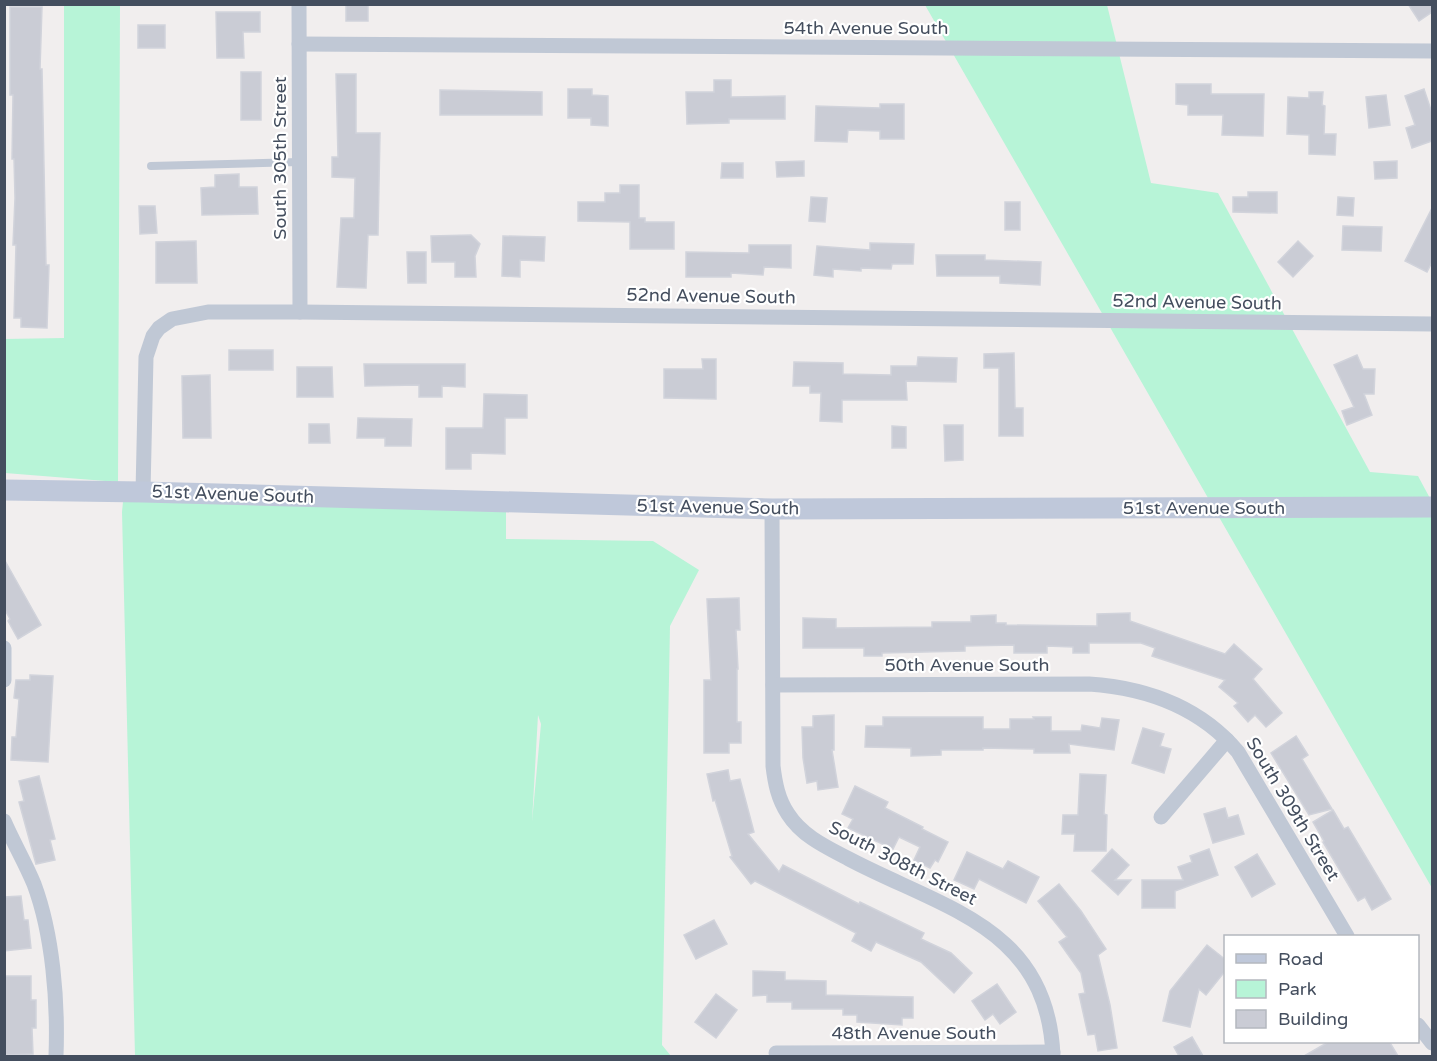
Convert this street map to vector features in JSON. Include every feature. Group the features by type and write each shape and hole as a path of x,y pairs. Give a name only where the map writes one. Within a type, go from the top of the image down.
{"main road":[{"name":"51st Avenue South","path":"4,490 772,509 1432,507"}],"street":[{"name":"South 305th Street","path":"299,4 300,312"},
{"name":"54th Avenue South","path":"299,44 1432,51"},
{"name":"52nd Avenue South","path":"143,492 146,357 153,336 159,328 172,319 200,313 300,312 1432,324"},
{"name":"South 308th Street","path":"772,509 773,766 781,803 789,816 808,836 821,845 975,920 1002,940 1019,957 1039,987 1050,1017 1053,1054"},
{"path":"4,648 4,680"},
{"name":"50th Avenue South","path":"773,686 1089,684 1123,687 1161,698"},
{"name":"South 309th Street","path":"1161,698 1202,719 1227,740 1247,765 1346,935"},
{"path":"1161,817 1227,740"},
{"path":"4,821 34,884 46,926 57,1029 56,1056"},
{"path":"1419,1026 1432,1043"},
{"name":"48th Avenue South","path":"776,1053 1053,1054"}],"lane":[{"path":"151,166 299,162"}],"green space":[{"path":"64,5 120,5 118,482 5,473 4,339 64,338"},
{"path":"925,5 1107,5 1151,183 1218,193 1370,472 1418,476 1432,502 1432,888"},
{"path":"124,492 506,502 506,539 653,541 699,570 670,626 662,1045 671,1056 135,1056 122,512","holes":["538,715 541,724 532,822"]}],"building":[{"path":"346,4 368,4 368,21 346,21"},
{"path":"1408,4 1432,4 1432,12 1419,21"},
{"path":"10,7 42,7 40,69 42,69 46,265 49,265 47,328 21,327 21,318 14,318 16,245 13,245 15,198 14,159 12,159 13,95 10,95"},
{"path":"216,12 260,12 260,32 243,32 244,58 217,58"},
{"path":"138,25 165,25 165,48 138,48"},
{"path":"241,72 261,72 261,120 241,120"},
{"path":"336,74 356,74 356,133 380,133 378,235 368,235 366,288 337,287 341,218 354,218 355,178 332,177 332,157 338,157"},
{"path":"714,80 731,80 731,97 785,96 785,119 729,119 729,123 687,124 686,92 714,92"},
{"path":"1176,84 1211,84 1211,94 1264,94 1263,136 1222,135 1223,115 1188,115 1188,105 1176,104"},
{"path":"568,89 592,89 592,95 608,96 608,126 591,125 591,118 568,118"},
{"path":"1424,89 1432,113 1432,141 1412,148 1406,128 1415,125 1405,96"},
{"path":"440,90 542,92 542,115 440,115"},
{"path":"1309,92 1323,92 1324,134 1336,134 1335,155 1309,154 1309,135 1287,134 1288,97 1309,98"},
{"path":"1386,95 1390,125 1369,128 1366,97"},
{"path":"880,104 904,104 904,139 880,139 880,131 848,130 847,142 815,141 816,106 880,108"},
{"path":"804,161 804,176 777,177 776,162"},
{"path":"1397,161 1397,178 1375,179 1374,162"},
{"path":"722,163 743,163 743,178 721,178"},
{"path":"239,174 239,187 257,187 258,214 202,215 201,188 215,187 215,175"},
{"path":"620,185 639,185 639,218 645,218 645,222 674,222 674,249 630,249 630,222 578,221 578,202 605,202 605,193 620,193"},
{"path":"1248,192 1277,192 1277,213 1233,212 1233,197 1248,197"},
{"path":"811,197 827,198 825,222 809,221"},
{"path":"1338,197 1354,198 1353,216 1337,215"},
{"path":"1005,202 1020,202 1020,230 1005,230"},
{"path":"139,206 155,206 157,233 140,234"},
{"path":"1432,208 1432,262 1427,272 1405,261"},
{"path":"1343,226 1382,227 1381,251 1342,250"},
{"path":"471,235 480,244 475,256 476,277 455,277 455,262 432,262 431,236"},
{"path":"503,236 545,237 544,261 520,260 520,277 502,276"},
{"path":"196,241 197,283 156,283 156,242"},
{"path":"1298,241 1313,256 1293,277 1278,262"},
{"path":"870,243 914,244 913,264 892,264 891,269 861,268 861,271 833,269 833,277 814,275 817,246 870,250"},
{"path":"749,245 791,245 791,268 764,267 763,275 731,273 731,277 686,277 686,252 749,253"},
{"path":"407,252 426,252 426,283 408,283"},
{"path":"936,255 985,255 985,260 1041,262 1040,285 1000,283 1000,276 937,276"},
{"path":"229,350 273,350 273,370 229,370"},
{"path":"1014,353 1015,408 1023,408 1023,436 999,436 999,368 984,368 984,354"},
{"path":"1357,355 1363,369 1375,369 1374,394 1364,394 1372,415 1347,425 1342,411 1354,407 1334,365"},
{"path":"918,357 957,358 956,382 906,381 907,400 842,400 842,422 820,421 821,393 810,393 810,386 793,386 794,362 843,363 843,374 891,375 891,366 917,366"},
{"path":"702,359 716,359 716,399 664,398 664,369 703,369"},
{"path":"364,364 465,364 465,387 442,386 442,397 419,397 419,385 365,386"},
{"path":"297,367 332,367 333,397 297,397"},
{"path":"210,375 211,438 183,438 182,376"},
{"path":"484,394 527,395 527,418 505,418 505,454 471,453 471,469 446,469 446,428 483,428"},
{"path":"358,418 412,419 411,446 385,446 385,438 357,438"},
{"path":"309,424 329,424 330,443 309,443"},
{"path":"944,425 963,425 963,460 945,461"},
{"path":"892,426 906,427 906,448 892,448"},
{"path":"4,559 41,625 18,639 4,608"},
{"path":"739,598 740,630 736,630 737,722 741,722 741,743 729,743 729,753 704,753 704,680 711,680 707,599"},
{"path":"1130,613 1130,621 1225,654 1234,644 1262,669 1253,679 1282,713 1266,727 1255,715 1248,722 1234,706 1238,703 1219,687 1225,680 1152,656 1155,648 1141,643 1089,643 1089,653 1073,653 1073,647 1047,646 1047,653 1014,653 1014,645 965,646 965,651 882,653 882,656 864,656 864,648 803,648 803,618 836,619 836,628 932,627 932,622 971,622 971,616 996,615 996,623 1006,623 1006,625 1097,626 1097,614"},
{"path":"30,675 53,676 48,762 11,760 12,737 16,737 19,699 14,698 16,680 30,680"},
{"path":"834,715 834,750 832,750 838,787 818,790 817,781 807,783 802,727 813,727 813,716"},
{"path":"883,717 983,717 983,729 1010,729 1010,719 1051,717 1051,731 1081,731 1082,725 1100,728 1102,718 1119,720 1114,750 1069,744 1070,753 1034,753 1034,749 983,748 983,750 941,750 941,755 911,756 911,748 865,747 866,726 883,726"},
{"path":"1143,728 1164,734 1160,746 1171,749 1164,773 1132,763"},
{"path":"1296,736 1308,755 1302,759 1332,809 1309,815 1271,753"},
{"path":"728,770 730,781 740,779 754,832 748,834 779,872 783,865 859,904 860,902 924,933 921,939 951,953 972,973 954,993 921,962 876,942 871,951 852,941 856,933 755,881 751,884 730,857 732,856 715,800 713,801 707,774"},
{"path":"1080,774 1106,775 1104,814 1107,815 1106,851 1074,851 1075,834 1062,834 1063,815 1078,815"},
{"path":"39,776 55,839 50,840 55,860 36,864 19,802 24,801 19,781"},
{"path":"855,786 888,802 885,808 948,842 938,862 935,860 930,868 914,860 920,847 899,837 893,849 848,828 853,819 842,814"},
{"path":"1225,808 1228,818 1238,815 1244,834 1213,843 1204,814"},
{"path":"1333,810 1344,829 1348,827 1391,899 1372,910 1365,897 1358,901 1313,822"},
{"path":"1112,849 1129,865 1115,880 1131,880 1118,895 1092,871"},
{"path":"1209,849 1218,875 1175,891 1175,908 1142,908 1142,880 1183,880 1178,867 1192,862 1190,856"},
{"path":"967,852 1003,869 1008,861 1039,877 1026,903 979,879 974,889 954,880"},
{"path":"1257,854 1275,884 1252,897 1235,867"},
{"path":"1059,884 1081,911 1106,949 1098,955 1117,1048 1098,1051 1095,1034 1088,1035 1079,994 1085,993 1081,973 1059,942 1067,937 1038,901"},
{"path":"21,896 24,920 28,920 31,948 4,951 4,897"},
{"path":"714,920 727,944 696,959 684,935"},
{"path":"1207,945 1224,958 1224,972 1206,995 1199,989 1190,1027 1163,1021 1170,991"},
{"path":"753,971 785,972 785,980 826,981 826,995 913,997 913,1018 902,1018 902,1025 857,1022 857,1015 843,1015 843,1009 792,1009 792,1002 767,1002 767,995 753,996"},
{"path":"4,976 31,976 31,1000 36,1000 36,1028 32,1028 33,1054 4,1055"},
{"path":"997,984 1016,1012 1000,1024 993,1014 985,1020 972,1001"},
{"path":"716,994 737,1010 716,1038 695,1022"},
{"path":"1192,1037 1203,1056 1179,1056 1174,1047"},
{"path":"1327,1043 1390,1043 1398,1056 1304,1056"}]}
